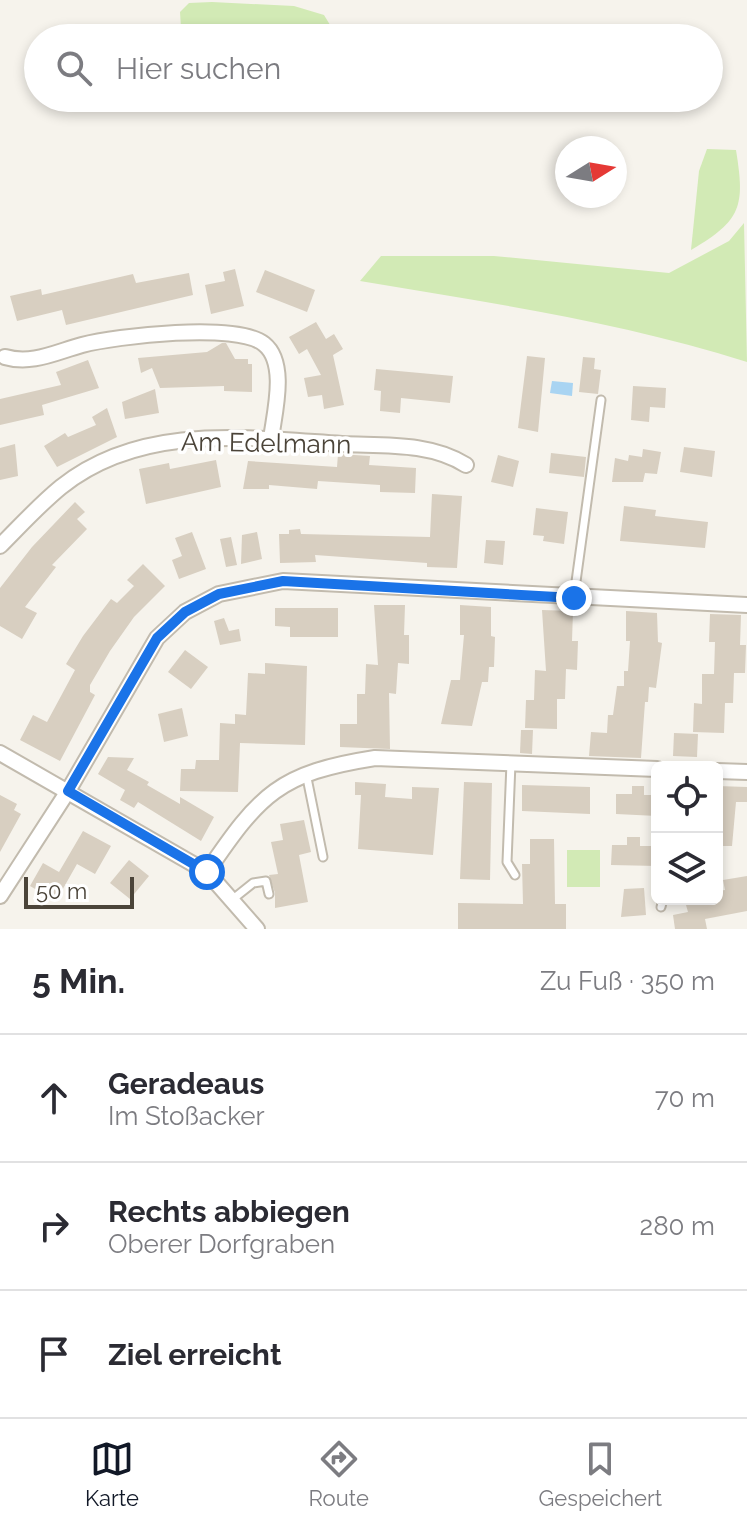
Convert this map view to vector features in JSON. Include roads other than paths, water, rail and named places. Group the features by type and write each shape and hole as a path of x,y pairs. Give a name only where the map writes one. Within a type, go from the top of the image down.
{"street":[{"path":"2,355 43,358 109,339 206,332 239,335 264,344 273,359 277,382 271,439"},
{"name":"Am Edelmann","path":"0,546 63,486 132,450 174,439 271,439 433,450 466,465"},
{"path":"0,896 68,791 157,638 185,612 219,594 283,581 747,605"},
{"path":"0,753 207,872 257,929"},
{"path":"207,872 259,801 306,773 375,758 651,769"},
{"path":"723,771 747,772"}],"lane":[{"path":"574,598 601,400"},
{"path":"511,763 507,862 515,875"},
{"path":"306,773 323,857"},
{"path":"233,899 253,883 266,881 269,894"}],"water":[{"path":"552,381 573,383 572,396 550,393"}]}
